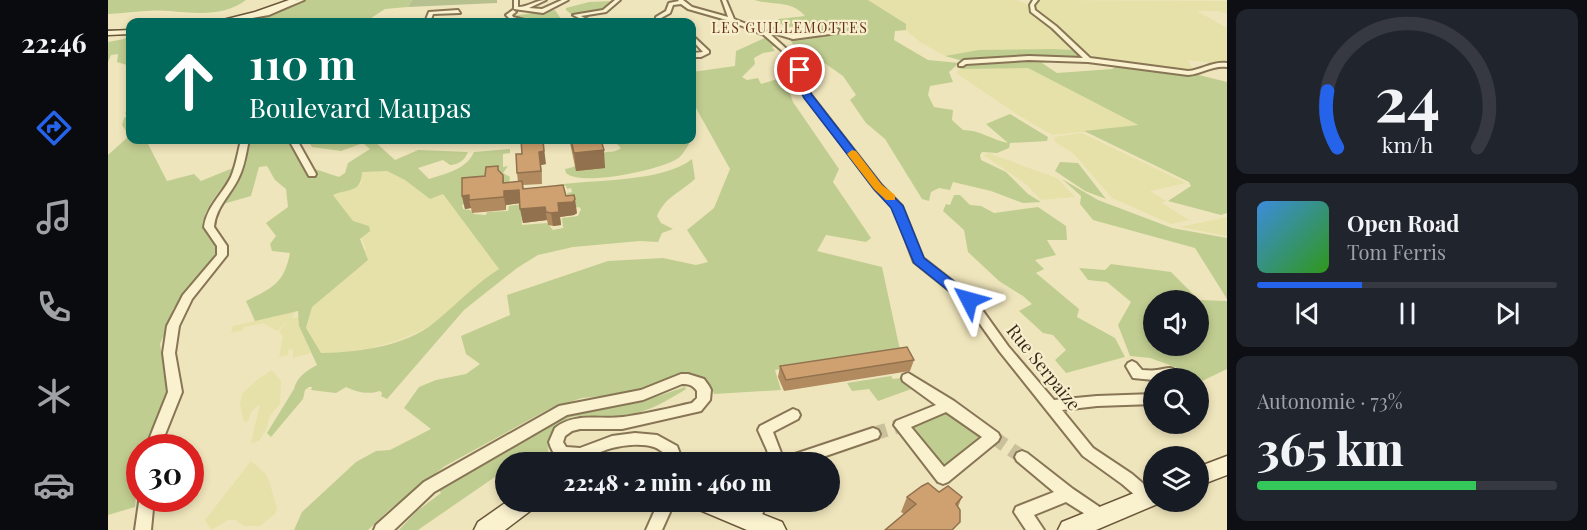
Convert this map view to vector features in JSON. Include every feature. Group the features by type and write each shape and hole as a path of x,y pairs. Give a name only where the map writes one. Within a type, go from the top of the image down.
{"street":[{"path":"241,18 294,0"},
{"path":"245,18 267,14 302,0"},
{"path":"510,0 509,10 513,12"},
{"path":"516,0 515,8 543,11 566,0"},
{"path":"512,18 509,16 513,12 544,0"},
{"path":"582,18 576,15 607,9 618,0"},
{"path":"724,0 732,20"},
{"path":"1036,0 1032,5 1033,11 1089,60"},
{"path":"658,18 666,14 671,4 681,1 693,9 732,20 766,34 772,31 793,37 837,31 831,26"},
{"path":"429,18 431,13 458,12"},
{"path":"108,33 126,32"},
{"name":"Rue Serpaize","path":"766,34 784,48 798,65 799,82 808,96 878,187 890,197 904,221 918,260 969,300 996,340 1088,452 1143,490"},
{"path":"696,41 707,52 696,55"},
{"path":"960,66 964,62 998,59 1089,60 1188,73 1198,72 1211,64 1227,65"},
{"path":"158,434 175,392 169,353 170,333 182,307 222,255 222,246 209,227 210,219 221,196 235,176 244,144"},
{"path":"295,144 312,174"},
{"path":"1132,366 1138,375 1143,375"},
{"path":"908,378 949,405 993,436 942,479 899,426 949,405"},
{"path":"382,530 429,487 547,418 577,407 643,395 681,379 699,383 704,390 704,400 696,407 623,423 574,424 562,430 555,440 555,445 561,452"},
{"path":"1051,406 1143,399"},
{"path":"774,452 765,430 793,415"},
{"path":"820,452 873,435"},
{"path":"584,452 624,440 657,441 673,452"},
{"path":"1022,457 1101,518"},
{"path":"1035,530 1022,512 1068,494"},
{"path":"1070,530 1143,500"},
{"path":"143,530 145,512"},
{"path":"486,530 511,512"},
{"path":"654,530 662,512"},
{"path":"757,512 774,530"}],"shaded area":[{"path":"868,0 1016,0 1029,5 1030,10 1060,34 1074,50 992,50 945,56 920,42 906,30 905,24"},
{"path":"1037,0 1227,1 1227,14 1218,11 1197,11 1227,28 1227,65 1188,60 1193,72 1101,62 1092,55 1085,54 1067,36 1035,11 1034,5"},
{"path":"1028,68 1139,126 1052,135 956,73 960,69"},
{"path":"1082,133 1186,183 1150,191 1166,201 1162,203 1189,220 1171,224 1112,198 1073,153 1055,142 1054,137"},
{"path":"988,153 1057,178 1075,197 1041,200 1026,184 983,155"},
{"path":"387,171 405,180 430,199 443,194 499,269 433,324 418,332 371,348 320,353 306,329 312,306 366,248 353,221 333,195 361,184 362,172"},
{"path":"1227,217 1227,236 1180,227 1204,222"},
{"path":"296,311 292,318 299,317 299,326 311,353 293,358 293,349 288,350 288,355 279,357 283,337 279,331 289,320 277,331 263,323 244,327 242,330 231,333 233,326"},
{"path":"272,370 281,381 280,404 270,416 266,430 259,441 251,443 260,404 251,412 248,421 244,422 240,405 242,394"},
{"path":"251,461 266,474 277,509 275,514 260,526 244,526 236,520 228,520 211,530 205,520"}],"green space":[{"path":"108,0 246,0 228,9 209,13 154,10 108,14"},
{"path":"304,0 412,0 408,7 385,9 371,18 251,18 270,14"},
{"path":"412,0 497,0 497,3 408,7"},
{"path":"754,0 868,0 906,24 906,30 895,31 894,40 928,60 959,63 949,72 953,82 930,86 928,95 934,107 953,110 952,120 963,130 1002,142 1008,143 986,124 1010,114 1048,137 1047,141 1010,143 1009,148 997,153 982,152 980,155 981,160 1006,172 1028,194 1041,202 1023,203 991,191 953,182 950,190 939,188 931,192 929,201 922,199 885,139 866,123 850,100 856,95 843,76 800,46 794,46 789,38 819,35 814,26 787,27 777,22 778,19 805,16 788,5"},
{"path":"614,1 602,11 571,14 566,10 566,8 589,2"},
{"path":"555,10 560,18 516,18 512,16"},
{"path":"126,37 126,65 117,62 118,54 111,55 108,62 108,42"},
{"path":"767,37 778,45 772,47 775,51 763,53 754,58 755,64 742,77 747,80 758,78 761,84 784,77 793,102 839,169 833,182 871,238 866,242 826,235 817,251 882,267 900,350 775,370 781,390 714,394 710,384 692,373 676,374 636,393 582,398 549,409 445,466 389,510 368,530 294,530 302,512 356,462 376,451 390,450 431,429 404,408 419,387 436,380 466,374 480,364 466,354 461,336 510,315 507,295 608,261 663,258 696,265 708,262 687,230 714,208 730,169 696,108 696,71 735,66 736,51"},
{"path":"979,50 1074,50 1080,57 963,61 945,56"},
{"path":"1044,58 1050,62 1042,63 1057,73 1112,69 1118,66 1195,74 1227,82 1227,213 1221,215 1168,201 1191,186 1189,182 1084,131 1138,125 1028,68 960,69 963,64"},
{"path":"126,117 126,131 122,125 124,118"},
{"path":"126,139 126,144 148,144 167,181 194,174 201,181 233,168 233,173 205,215 205,232 216,249 215,260 173,309 160,344 169,393 162,412 149,434 126,434 126,510 108,515 108,155"},
{"path":"249,144 293,144 303,165 339,177 345,173 348,163 370,149 364,144 377,144 395,160 418,150 468,152 463,160 456,164 450,165 443,160 418,168 429,179 461,167 474,152 510,149 510,153 503,154 503,167 508,166 503,173 510,177 509,184 470,204 462,205 463,209 470,210 474,214 486,215 487,212 508,211 509,206 521,204 522,225 547,223 553,230 563,228 562,218 578,216 581,209 579,207 560,210 569,205 567,193 572,192 571,188 556,185 646,176 679,167 692,159 695,179 660,209 657,216 661,223 673,229 662,233 658,242 640,241 573,247 538,255 517,268 464,310 387,399 381,396 380,391 362,392 346,387 336,393 311,390 312,387 309,387 305,390 303,399 271,437 267,433 297,381 317,365 299,326 298,311 255,321 246,301 276,284 284,272 290,253 272,251 270,244 276,236 266,223 288,207 286,189 275,180 267,166 259,167 251,196 223,204 245,165","holes":["387,171 405,180 430,199 443,194 499,269 435,322 410,337 396,343 365,349 321,353 306,328 312,307 368,260 360,239 370,231 369,226 353,221 333,195 357,187 362,172"]},
{"path":"310,144 360,144 341,151 312,147"},
{"path":"617,144 689,144 677,159 638,172 603,178 574,177 566,173 565,169 605,152 621,148"},
{"path":"1060,162 1078,163 1106,199 1085,191 1055,171"},
{"path":"1062,179 1098,200 1172,228 1227,238 1227,299 1195,248 1093,220 1080,204 1081,196"},
{"path":"954,195 960,195 970,205 981,206 994,213 1038,207 1066,226 1067,240 1047,240 1056,255 1035,260 1044,269 1036,273 1079,309 1077,317 1115,338 1125,357 1066,373 1055,360 1066,350 1053,335 1043,333 1019,311 1032,304 999,281 968,252 964,230 943,211 946,204 950,205"},
{"path":"1111,264 1171,272 1189,290 1143,290 1143,356 1209,356 1209,300 1227,301 1227,369 1209,378 1209,368 1177,368 1150,358 1130,356 1118,325 1131,302 1107,282 1088,280 1079,268 1105,270"},
{"path":"891,376 893,379 901,378 917,387 878,401 869,389 852,391 847,383"},
{"path":"685,387 686,389 650,408 627,416 572,417 555,429 549,441 549,452 503,452 560,418 577,411 643,401"},
{"path":"949,410 985,434 944,469 912,427"},
{"path":"495,457 495,477 418,530 399,530 417,511 441,493 439,490"}],"building":[{"path":"521,144 543,144 544,151 539,152 541,171 517,173 516,154 522,154"},
{"path":"572,144 602,144 604,150 574,153"},
{"path":"498,166 498,170 503,175 503,183 522,181 523,189 563,185 566,196 574,195 575,199 573,202 558,203 559,212 551,213 546,212 545,207 520,209 519,190 504,191 504,197 469,200 469,195 462,196 462,178 485,176 486,167"},
{"path":"907,347 914,360 786,380 780,366"},
{"path":"928,483 939,492 948,486 962,497 956,504 960,510 960,522 952,530 885,530 916,504 907,497"}],"waterway":[{"path":"108,30 126,30"}],"tunnel":[{"path":"873,434 896,427"},
{"path":"993,437 1022,457"}],"slow traffic":[{"path":"852,154 878,187 890,198"}],"district":[{"name":"LES GUILLEMOTTES","path":"790,27"}],"route":[{"path":"800,70 799,82 808,96 878,187 897,206 918,260 969,300"}]}
